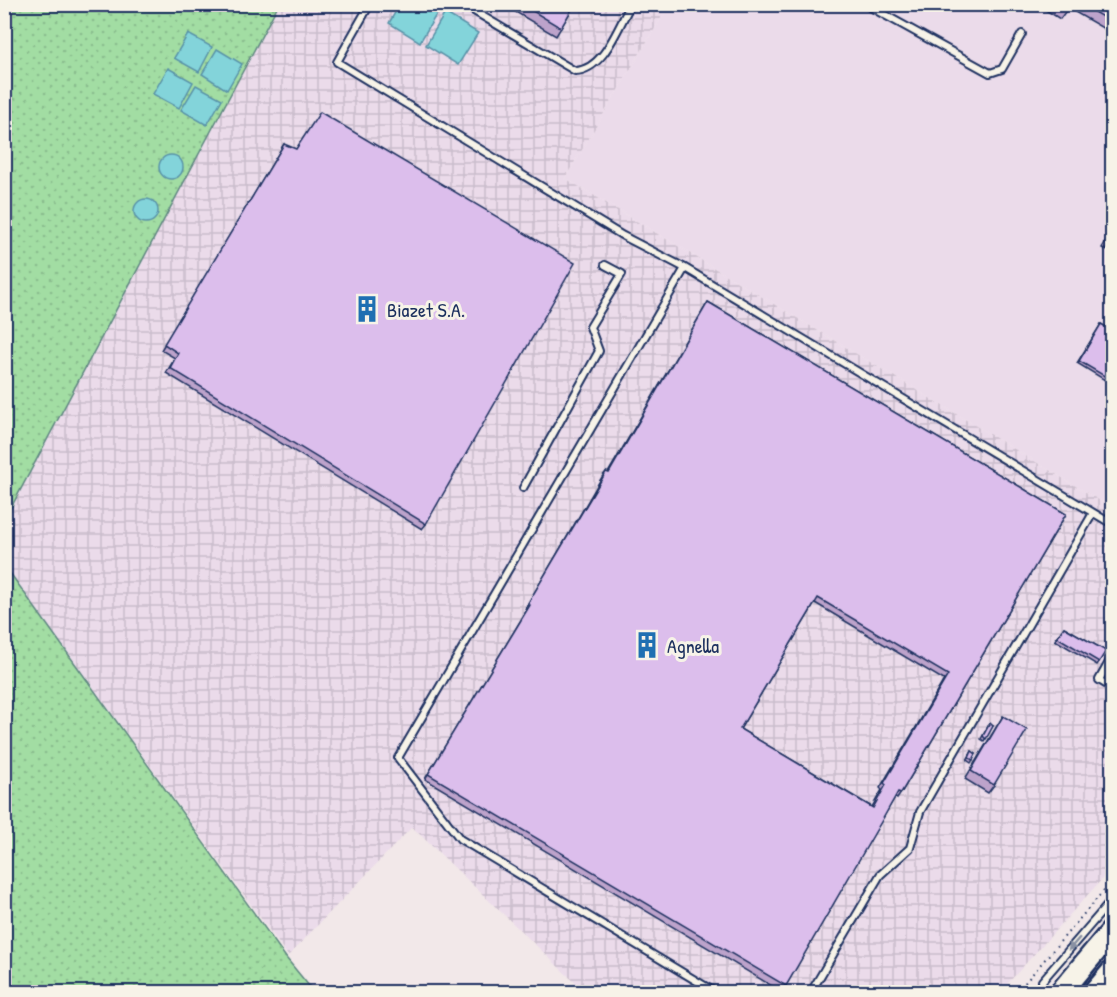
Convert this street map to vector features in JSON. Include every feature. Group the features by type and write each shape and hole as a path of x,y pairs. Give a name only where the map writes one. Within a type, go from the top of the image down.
{"highway":[{"path":"1061,993 1113,931"},
{"path":"1095,993 1113,972"}],"lane":[{"path":"370,4 338,62 623,236 685,268 1113,524"},
{"path":"462,4 575,71 587,71 598,61 631,4"},
{"path":"865,4 990,74 1002,69 1022,34"},
{"path":"523,488 599,351 590,327 622,274 606,265"},
{"path":"685,268 398,758 460,838 715,993"},
{"path":"811,993 880,875 910,848 920,812 1093,513"},
{"path":"1113,657 1099,680 1113,688"},
{"path":"1044,993 1042,981 1113,900"}],"path":[{"path":"1017,993 1113,882"}],"shaded area":[{"path":"278,5 669,5 565,178 1112,508 1112,868 1000,992 585,992 412,827 288,956 5,566 4,519"},
{"path":"669,5 1112,5 1112,508 565,178"}],"green space":[{"path":"5,5 278,5 5,519"},
{"path":"5,566 287,959 314,992 5,992"}],"water":[{"path":"400,4 430,5 439,10 420,42 389,23"},
{"path":"445,13 478,33 458,65 426,45"},
{"path":"188,34 212,47 199,72 174,58"},
{"path":"217,49 242,64 227,90 202,74"},
{"path":"168,68 193,82 179,108 153,94"},
{"path":"196,85 222,99 207,125 181,110"},
{"path":"171,155 176,156 182,162 182,172 176,178 171,179 166,178 160,172 159,167 160,162 166,156"},
{"path":"146,199 151,200 157,206 157,216 151,222 146,223 141,222 135,216 134,211 135,206 141,200"}],"building":[{"path":"521,4 575,4 561,28"},
{"path":"1055,4 1070,4 1066,11"},
{"path":"1080,4 1113,4 1113,23"},
{"name":"Biazet S.A.","path":"320,112 575,263 426,524 170,368 178,353 164,344 284,144 296,149"},
{"name":"Agnella","path":"708,302 1066,514 901,793 898,792 786,986 428,774 530,605 528,603 606,472 609,473","holes":["818,598 948,675 884,783 886,785 873,808 740,729"]},
{"path":"1101,324 1113,331 1113,381 1079,361"},
{"path":"1064,627 1106,651 1099,662 1057,637"},
{"path":"1003,716 1027,730 994,785 971,771"},
{"path":"990,723 993,726 986,739 983,736"},
{"path":"972,751 976,754 973,760 969,758"}],"place":[{"name":"Biazet S.A.","path":"367,309"},
{"name":"Agnella","path":"647,645"}]}
